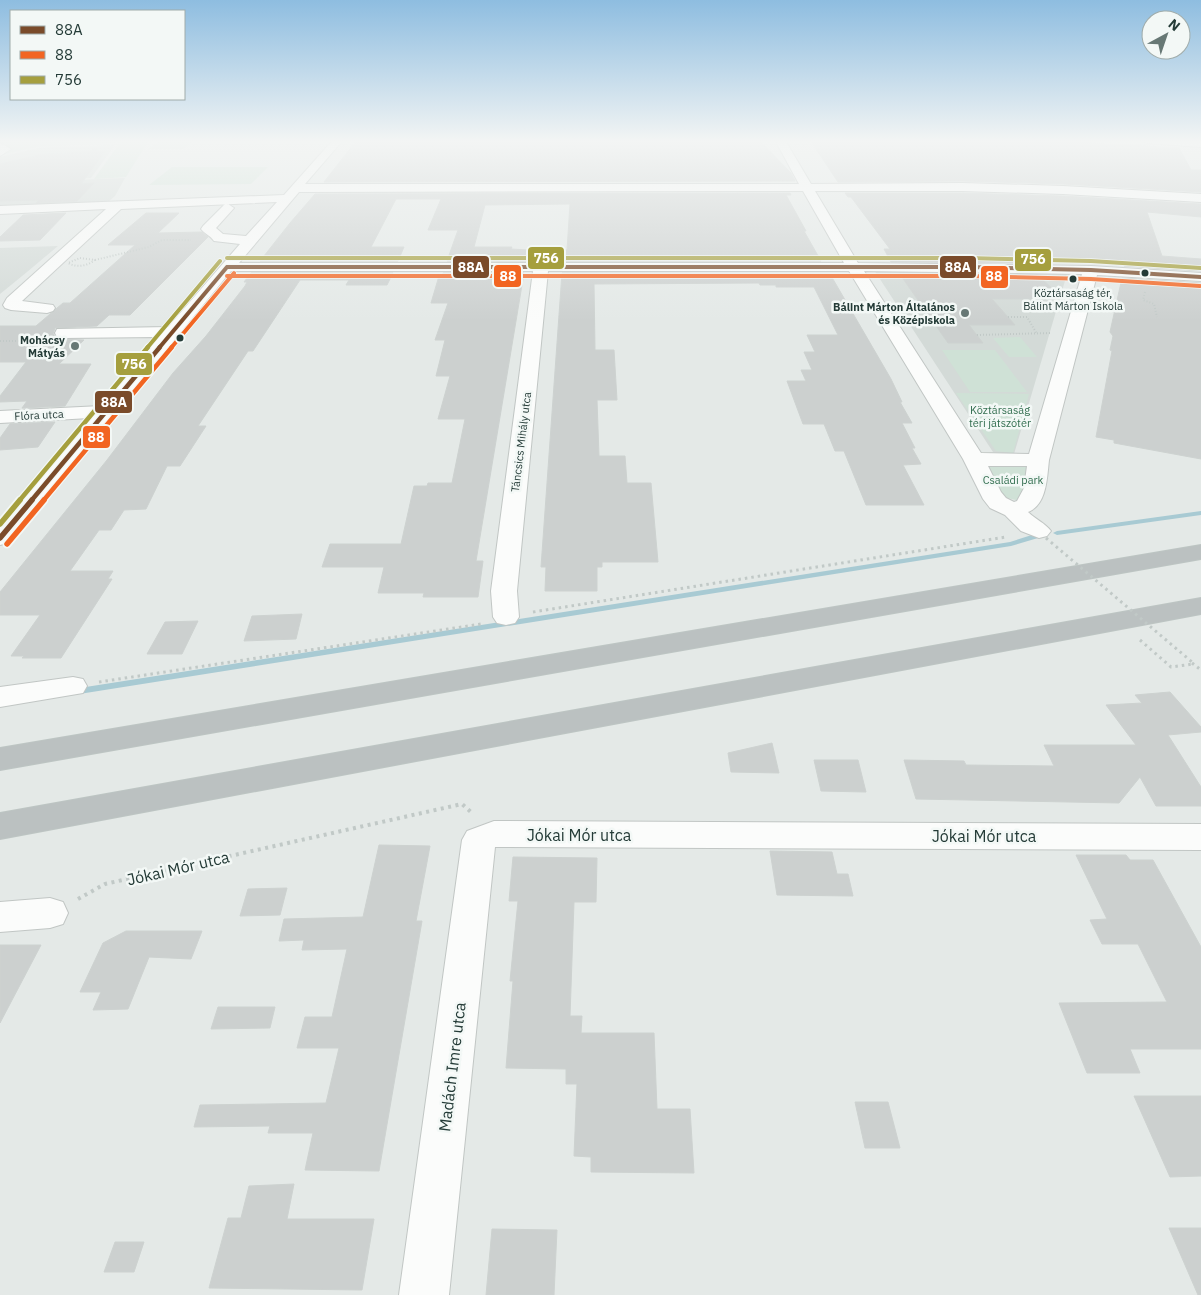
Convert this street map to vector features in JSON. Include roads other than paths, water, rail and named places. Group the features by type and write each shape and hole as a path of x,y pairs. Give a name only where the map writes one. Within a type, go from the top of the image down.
{"highway":[{"path":"0,759 1201,552"},
{"path":"0,826 1201,606"}],"street":[{"path":"47,308 11,311 14,301 113,209 209,200"},
{"path":"0,538 227,267 286,200"},
{"path":"816,200 854,267 974,459 991,494 998,503 1013,510 1029,526 1042,535"},
{"path":"0,210 228,208 208,229 215,232 219,238 251,241"},
{"path":"227,267 854,267 1091,270 1201,277"},
{"name":"Táncsics Mihály utca","path":"506,617 504,591 541,267"},
{"path":"1013,510 1026,504 1035,488 1038,460 1091,270"},
{"path":"63,333 174,332"},
{"name":"Flóra utca","path":"0,418 108,411"},
{"path":"974,459 1038,460"},
{"path":"0,697 73,686"},
{"name":"Jókai Mór utca","path":"479,840 494,834 1196,845"},
{"name":"Madách Imre utca","path":"424,1295 479,840"},
{"path":"0,917 50,913"}],"waterway":[{"path":"1057,533 1201,513"},
{"path":"73,692 1011,544 1035,536"}],"place":[{"name":"Köztársaság tér, Bálint Márton Iskola","path":"1073,279"},
{"name":"Bálint Márton Általános és Középiskola","path":"965,313"},
{"name":"Mohácsy Mátyás","path":"75,346"}],"park label":[{"name":"Köztársaság téri játszótér","path":"1000,416"},
{"name":"Családi park","path":"1013,480"}]}
